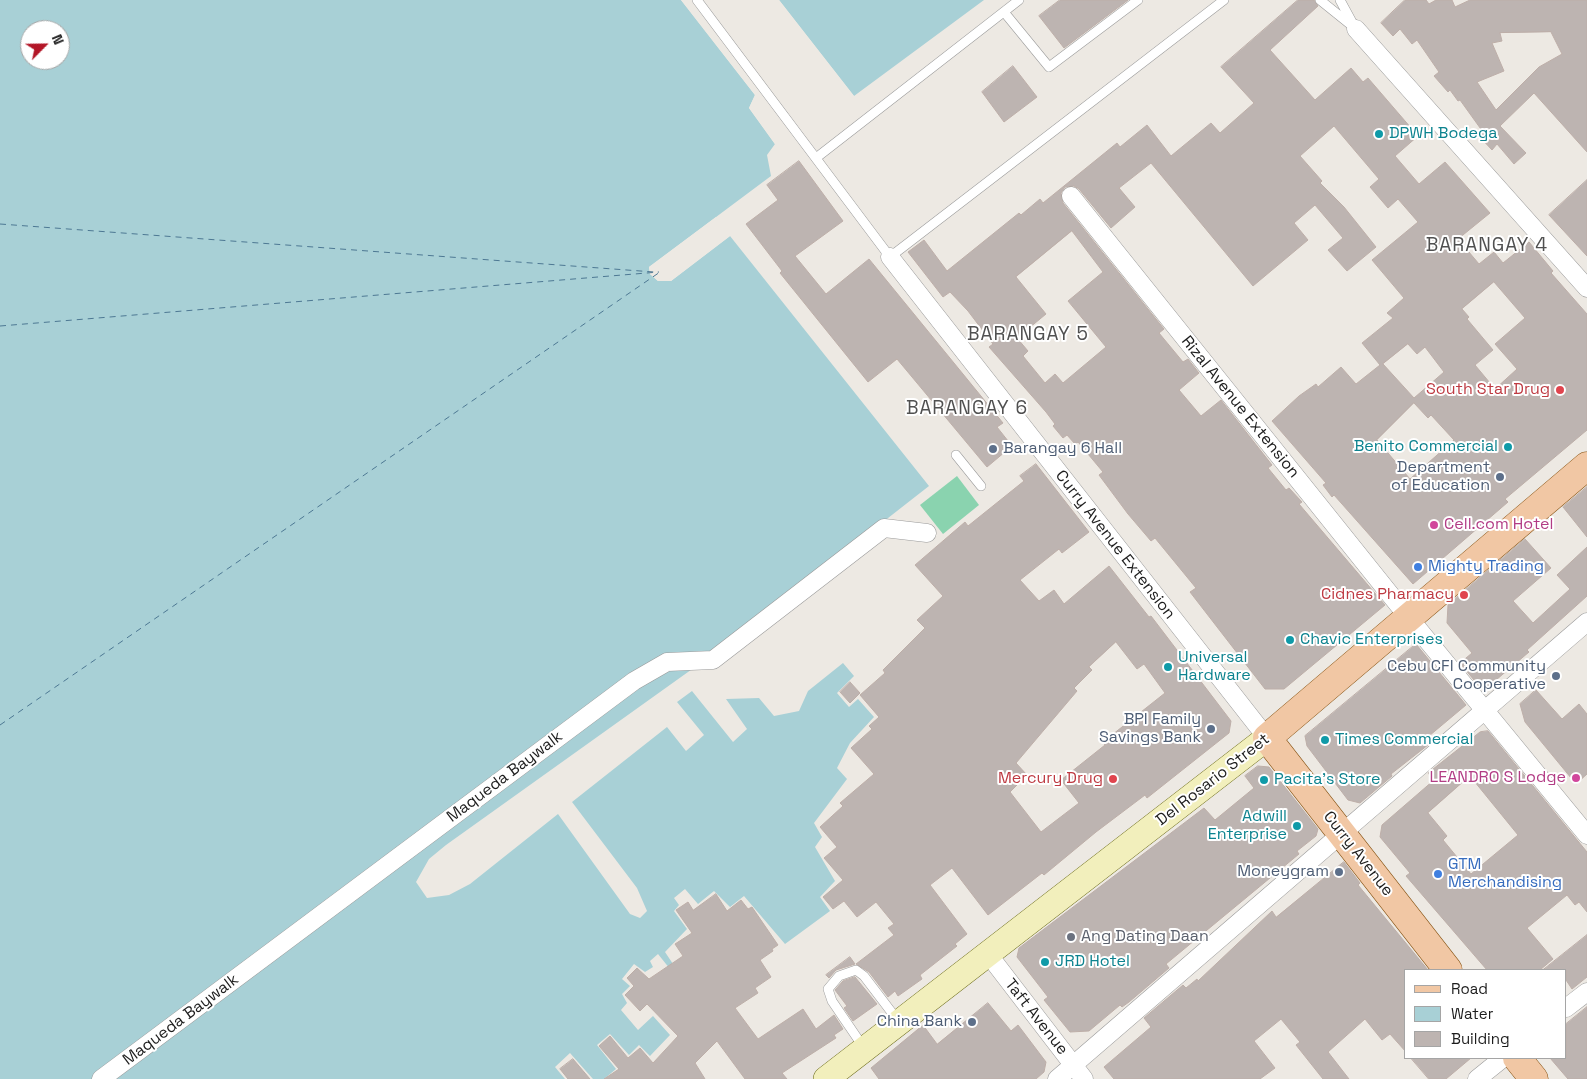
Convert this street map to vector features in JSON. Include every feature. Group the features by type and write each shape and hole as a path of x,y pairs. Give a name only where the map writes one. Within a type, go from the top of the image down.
{"main road":[{"name":"Del Rosario Street","path":"1267,738 1587,466"},
{"name":"Curry Avenue","path":"1267,738 1447,969"},
{"path":"1517,1059 1534,1079"}],"street":[{"path":"1356,29 1587,288"},
{"name":"Rizal Avenue Extension","path":"1071,196 1409,618 1486,710 1581,816 1587,835"},
{"name":"Curry Avenue Extension","path":"890,257 1267,738"},
{"name":"Maqueda Baywalk","path":"101,1079 634,681 667,662 713,660 884,528 927,533"},
{"path":"1057,1079 1343,835 1587,622"},
{"name":"Del Rosario Street","path":"826,1079 1267,738"},
{"name":"Taft Avenue","path":"988,954 1084,1079"},
{"path":"1567,1007 1587,992"},
{"path":"1477,1079 1502,1059"}],"lane":[{"path":"697,0 890,257 1224,0"},
{"path":"816,158 1020,0"},
{"path":"1004,12 1049,67 1138,0"},
{"path":"1320,0 1356,29"},
{"path":"1340,0 1356,29"},
{"path":"956,455 981,486"},
{"path":"865,1049 832,1001 828,989 839,976 856,970 864,976 899,1022"}],"green space":[{"path":"957,476 979,505 943,534 920,505"}],"water":[{"path":"0,0 681,0 755,95 749,108 775,144 767,155 771,176 649,267 650,274 658,281 671,281 730,236 929,486 723,647 429,859 416,882 427,898 449,895 470,884 558,814 630,914 640,918 647,911 637,888 572,802 667,727 686,751 704,735 677,702 692,691 733,742 747,729 726,699 759,698 774,716 799,711 808,691 843,663 854,676 837,693 849,707 858,699 874,717 850,743 837,768 847,779 814,823 822,837 815,847 835,881 820,897 830,911 785,944 744,896 730,907 714,891 698,904 685,889 674,898 679,905 674,911 687,929 665,952 681,976 678,979 658,954 650,961 653,967 645,972 634,964 622,979 630,986 622,994 627,1003 621,1010 638,1030 653,1016 670,1035 650,1056 639,1045 629,1055 610,1034 597,1045 616,1069 604,1079 593,1079 570,1053 555,1067 565,1079 0,1079"},
{"path":"779,0 984,0 854,96"}],"pier":[{"path":"681,0 685,0 757,93 752,108 777,143 777,147 749,108 755,95"},
{"path":"777,0 779,0 854,96 852,98"},
{"path":"716,217 717,219 652,268 652,272 659,279 670,278 728,234 730,236 671,281 658,281 650,274 649,267"}],"building":[{"path":"1060,0 1128,0 1064,48 1039,16"},
{"path":"1298,0 1314,0 1318,6 1270,50 1315,100 1351,68 1363,82 1368,78 1418,136 1395,156 1419,184 1445,162 1490,213 1458,239 1479,264 1494,252 1503,263 1529,242 1553,271 1551,273 1587,314 1587,430 1505,499 1508,502 1413,584 1334,495 1332,497 1323,485 1326,483 1272,421 1299,396 1316,384 1318,387 1341,367 1356,384 1380,365 1362,343 1393,318 1387,313 1404,298 1372,260 1418,222 1398,199 1388,208 1370,187 1379,179 1334,126 1300,156 1322,181 1320,183 1344,207 1376,247 1347,271 1328,250 1343,238 1315,205 1294,223 1308,240 1253,286 1151,163 1119,188 1135,207 1111,228 1079,189 1074,186 1065,187 1061,193 1063,203 1164,329 1159,333 1183,362 1188,359 1199,373 1179,390 1201,416 1221,400 1272,465 1268,468 1286,490 1289,488 1302,502 1299,504 1385,605 1284,689 1265,689 1190,592 1196,588 1155,538 1151,541 1128,514 1099,475 1103,472 1078,442 1075,444 1067,435 1063,438 1053,426 1055,424 1046,412 989,347 993,344 968,311 950,292 943,297 908,252 924,240 947,271 1019,213 1021,215 1040,199 1043,203 1117,143 1120,147 1147,125 1171,156 1211,123 1220,133 1254,103 1221,67","holes":["1072,231 1103,272 1068,301 1106,347 1063,383 1055,374 1045,383 1023,356 1028,351 1017,338 1046,314 1016,277","1494,282 1525,318 1495,344 1517,369 1495,389 1475,365 1493,350 1467,319 1469,317 1462,309","1408,344 1417,354 1425,347 1444,372 1414,398 1383,364","1414,403 1428,418 1431,415 1454,440 1410,479 1377,440"]},
{"path":"1405,0 1426,0 1429,4 1436,0 1452,0 1455,7 1470,0 1587,0 1587,152 1534,93 1500,126 1526,153 1514,164 1497,144 1492,150 1479,136 1483,132 1460,100 1458,101 1450,90 1448,92 1434,76 1439,72 1417,40 1412,44 1400,29 1393,36 1381,23","holes":["1551,32 1562,54 1539,67 1496,110 1477,82 1504,71 1492,43 1502,41 1500,33"]},
{"path":"1013,66 1037,97 1004,122 982,92"},
{"path":"799,161 843,221 795,256 826,294 869,259 1003,423 997,427 1012,446 987,467 897,359 868,382 780,273 782,271 746,224 778,200 767,185"},
{"path":"1587,180 1587,256 1549,215"},
{"path":"1036,464 1089,532 1062,553 1059,549 1020,580 1039,601 1054,590 1064,604 1109,566 1149,617 1151,616 1231,721 1229,733 1147,798 1145,795 1044,875 1042,873 988,915 952,868 930,885 967,934 955,944 957,946 920,975 922,979 898,996 895,991 888,997 869,972 856,964 894,935 888,928 894,924 876,902 857,917 844,901 833,909 823,897 843,880 824,858 837,847 820,827 843,806 840,803 874,774 851,748 872,729 869,726 879,717 860,695 885,673 883,670 925,628 917,620 943,596 915,565 965,522 968,526 1024,481 1020,476","holes":["1116,642 1137,669 1144,664 1165,693 1103,742 1105,745 1061,780 1079,803 1041,832 1010,792 1027,775 1016,763 1077,691 1074,688 1092,670 1089,667"]},
{"path":"1587,487 1587,537 1563,507"},
{"path":"1525,539 1551,568 1513,601 1533,623 1570,589 1557,575 1587,547 1587,596 1527,650 1529,652 1483,691 1460,663 1472,653 1447,623 1448,605"},
{"path":"1416,644 1466,705 1429,736 1433,741 1391,774 1392,776 1360,803 1348,800 1307,746 1305,736"},
{"path":"850,682 860,693 850,703 840,692"},
{"path":"1536,690 1562,719 1579,704 1587,714 1587,774 1576,784 1525,722 1520,704"},
{"path":"1488,731 1587,852 1587,912 1579,902 1575,905 1567,895 1527,928 1553,959 1541,969 1486,969 1406,876 1410,873 1380,837 1382,825 1434,780 1428,773 1480,732","holes":["1470,776 1518,835 1471,874 1443,840 1447,836 1428,813"]},
{"path":"1258,766 1269,767 1318,829 1316,836 1297,851 1299,854 1166,964 1169,968 1129,1002 1122,1007 1120,1005 1089,1031 1070,1032 1044,1000 1048,997 1017,957 1019,948 1204,808 1215,820 1254,788 1245,776"},
{"path":"1344,862 1360,883 1358,885 1427,969 1404,969 1404,1050 1390,1034 1382,1040 1365,1019 1328,1052 1349,1079 1323,1079 1296,1045 1300,1042 1281,1019 1254,1041 1275,1068 1260,1079 1114,1079 1104,1067 1151,1027 1144,1018 1183,985 1186,988 1197,979 1198,981 1272,911 1276,917"},
{"path":"716,894 727,911 741,900 748,909 752,907 778,945 760,960 771,977 755,988 758,993 735,1008 758,1039 803,1009 816,1029 834,1015 843,1029 834,1035 836,1038 782,1073 787,1079 745,1079 717,1041 695,1063 705,1079 604,1079 619,1069 599,1046 610,1036 628,1058 640,1048 653,1063 678,1036 647,1004 640,1011 625,995 634,986 627,978 637,968 649,979 683,956 675,944 692,933 676,910 688,902 693,910"},
{"path":"1587,935 1587,977 1572,989 1567,982 1567,969 1544,969"},
{"path":"850,957 855,964 836,970 829,978 826,975"},
{"path":"855,977 877,1004 853,1021 844,1008 847,1006 835,990 843,981"},
{"path":"988,1003 1011,1031 1018,1025 1046,1062 1044,1072 1036,1079 879,1079 871,1068 923,1025 937,1044"},
{"path":"1587,1007 1587,1079 1568,1079 1551,1059 1567,1059 1567,1023"},
{"path":"573,1059 590,1079 568,1079 560,1069"},
{"path":"1412,1059 1470,1059 1446,1079 1429,1079"}],"ferry route":[{"path":"0,224 654,272"},
{"path":"0,326 659,272"},
{"path":"0,725 660,272"}],"place":[{"name":"DPWH Bodega","path":"1379,134"},
{"name":"South Star Drug","path":"1560,390"},
{"name":"Benito Commercial","path":"1508,447"},
{"name":"Barangay 6 Hall","path":"993,449"},
{"name":"Department of Education","path":"1500,477"},
{"name":"Cell.com Hotel","path":"1434,525"},
{"name":"Mighty Trading","path":"1418,567"},
{"name":"Cidnes Pharmacy","path":"1464,595"},
{"name":"Chavic Enterprises","path":"1290,640"},
{"name":"Universal Hardware","path":"1168,667"},
{"name":"Cebu CFI Community Cooperative","path":"1556,676"},
{"name":"BPI Family Savings Bank","path":"1211,729"},
{"name":"Times Commercial","path":"1325,740"},
{"name":"LEANDRO S Lodge","path":"1576,778"},
{"name":"Mercury Drug","path":"1113,779"},
{"name":"Pacita's Store","path":"1264,780"},
{"name":"Adwill Enterprise","path":"1297,826"},
{"name":"Moneygram","path":"1339,872"},
{"name":"GTM Merchandising","path":"1438,874"},
{"name":"Ang Dating Daan","path":"1071,937"},
{"name":"JRD Hotel","path":"1045,962"},
{"name":"China Bank","path":"972,1022"}],"district":[{"name":"BARANGAY 4","path":"1487,246"},
{"name":"BARANGAY 5","path":"1028,335"},
{"name":"BARANGAY 6","path":"967,409"}]}
